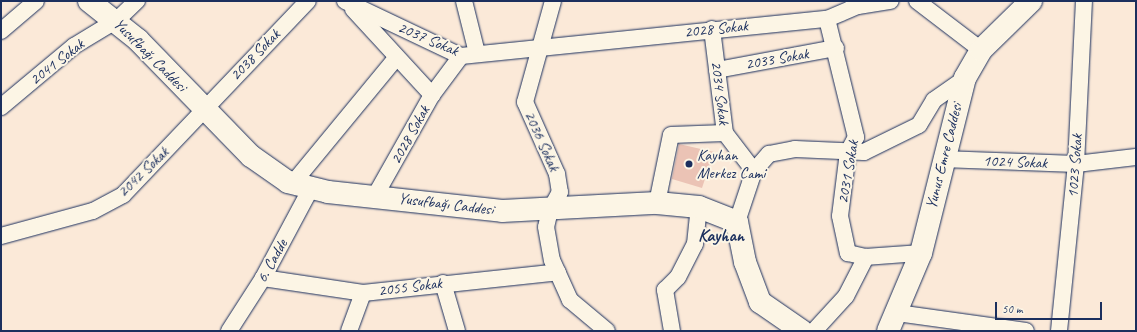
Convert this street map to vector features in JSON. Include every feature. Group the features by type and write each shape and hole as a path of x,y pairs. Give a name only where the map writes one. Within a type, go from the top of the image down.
{"street":[{"path":"1,31 36,1"},
{"name":"Yusufbağı Caddesi","path":"88,1 117,20 202,109 251,156 302,186 502,211 550,210 657,203 699,207 738,222"},
{"name":"2041 Sokak","path":"1,107 74,46 117,20 137,1"},
{"name":"2038 Sokak","path":"202,109 308,1"},
{"path":"345,1 432,94"},
{"name":"2037 Sokak","path":"345,1 461,56 477,53 539,49"},
{"path":"464,1 477,53"},
{"name":"2036 Sokak","path":"553,1 525,102 557,174 560,192 550,210 546,227 552,260 570,300 607,331"},
{"name":"2028 Sokak","path":"539,49 712,29 827,19 859,4 891,1"},
{"path":"917,1 982,50"},
{"name":"Yunus Emre Caddesi","path":"893,322 921,253 942,159 965,78 982,50 1031,1"},
{"name":"1023 Sokak","path":"1059,331 1076,164 1084,1"},
{"name":"2031 Sokak","path":"827,19 836,48 856,137 848,152 840,216 848,253 866,257 921,253"},
{"name":"2034 Sokak","path":"712,29 725,133 754,171"},
{"name":"2033 Sokak","path":"717,70 836,48"},
{"name":"6. Cadde","path":"229,331 263,278 302,186 397,56"},
{"name":"2028 Sokak","path":"375,196 432,94 461,56"},
{"path":"802,331 760,302 745,262 738,222 754,171 769,154 795,149 864,152 919,125 934,100 965,78"},
{"name":"2042 Sokak","path":"1,236 93,211 122,195 150,169 202,109"},
{"path":"657,203 671,135 725,133"},
{"name":"1024 Sokak","path":"942,159 1076,164 1136,157"},
{"path":"672,331 665,290 678,277 695,244 699,207"},
{"path":"814,331 846,296 866,257"},
{"name":"2055 Sokak","path":"263,278 363,293 443,283 558,272"},
{"path":"443,283 457,331"},
{"path":"349,331 363,293"},
{"path":"893,322 1026,331"}],"building":[{"name":"Kayhan Merkez Cami","path":"679,144 714,152 702,188 672,179"}],"place":[{"name":"Kayhan Merkez Cami","path":"689,164"}],"district":[{"name":"Kayhan","path":"721,235"}]}
